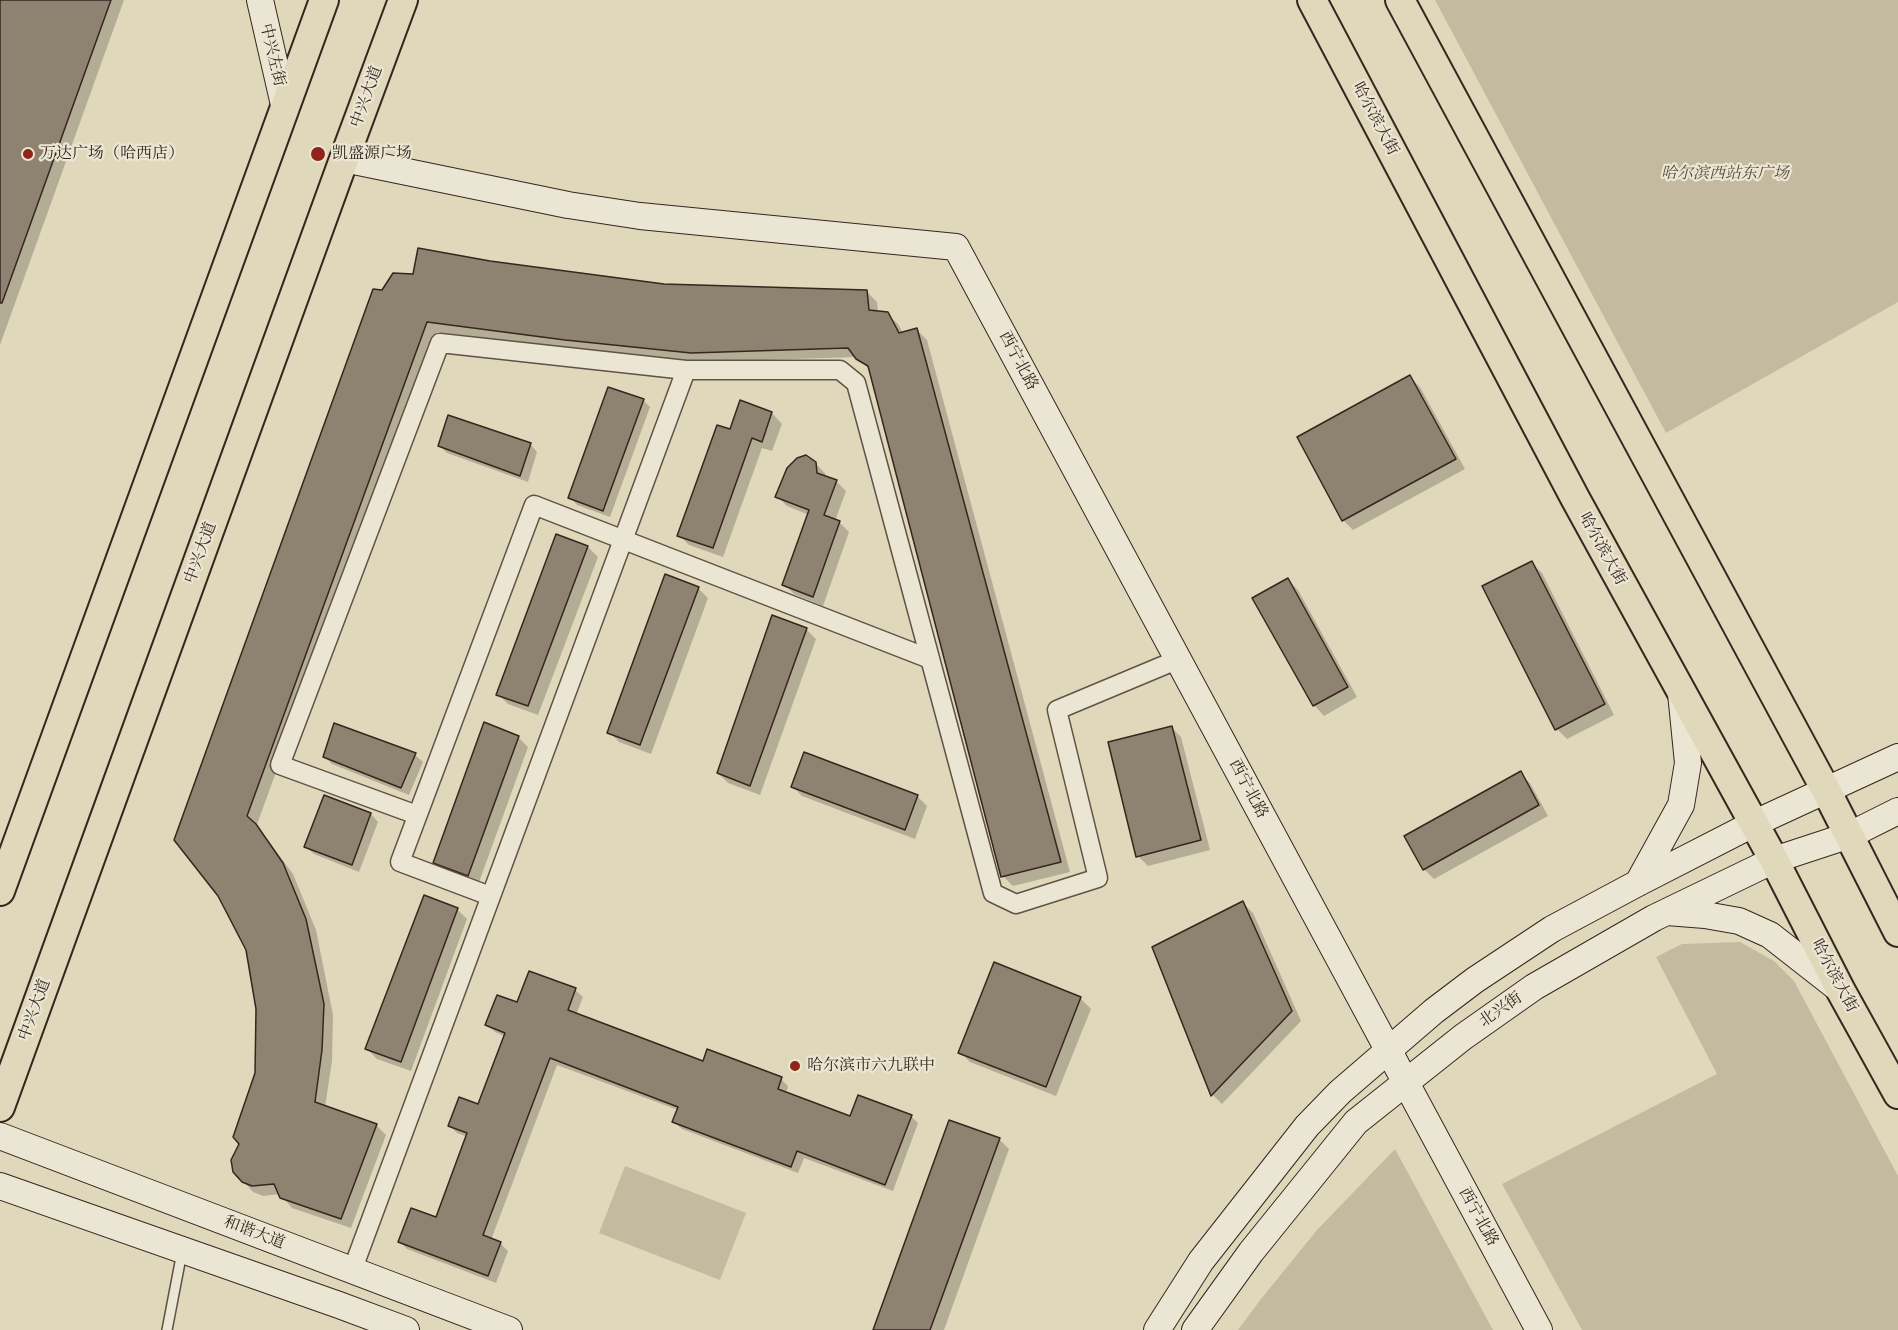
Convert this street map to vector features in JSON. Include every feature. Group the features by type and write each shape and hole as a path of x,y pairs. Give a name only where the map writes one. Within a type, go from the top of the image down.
{"main road":[{"name":"中兴左街","path":"260,0 285,109"},
{"path":"0,891 324,0"},
{"name":"中兴大道","path":"0,1107 403,0"},
{"name":"哈尔滨大街","path":"1312,0 1575,498 1774,860 1841,991 1898,1094"},
{"path":"1400,0 1827,792 1898,932"},
{"name":"西宁北路","path":"344,159 568,205 640,216 956,247 1539,1330"},
{"path":"1638,883 1681,805 1688,763 1681,693"},
{"path":"1157,1330 1201,1261 1307,1126 1340,1092 1467,986 1552,929 1638,883 1754,824 1898,758"},
{"name":"北兴街","path":"1195,1330 1251,1252 1356,1122 1463,1037 1534,987 1667,912 1774,860 1850,836 1898,811"},
{"path":"1667,912 1739,921 1770,935 1841,991"},
{"name":"和谐大道","path":"0,1136 509,1330"},
{"path":"0,1186 406,1330"}],"street":[{"path":"417,814 280,765 440,343 686,370 840,370 856,382 993,893 1016,904 1098,878 1057,710 1179,659"},
{"path":"352,1271 686,370"},
{"path":"490,896 400,862 534,505 930,659"}],"lane":[{"path":"167,1330 182,1250"}],"green space":[{"name":"哈尔滨西站东广场","path":"1435,0 1898,0 1898,302 1666,433"},
{"path":"1740,942 1774,961 1794,981 1898,1176 1898,1330 1582,1330 1502,1184 1717,1074 1656,957 1682,944"},
{"path":"1395,1149 1493,1330 1238,1330 1317,1230"},
{"path":"625,1166 746,1213 720,1280 599,1233"}],"building":[{"name":"万达广场（哈西店）","path":"0,0 111,0 2,303 0,303"},
{"path":"418,248 490,261 664,284 867,290 869,310 888,312 899,333 917,328 1061,862 1001,877 868,366 856,359 848,348 691,353 427,322 247,816 256,824 283,863 306,919 324,1004 322,1050 315,1102 377,1124 341,1219 280,1198 274,1184 252,1186 242,1182 233,1172 231,1160 239,1144 233,1137 255,1073 256,1009 246,950 218,896 174,840 373,289 382,290 393,273 413,274"},
{"path":"1410,375 1456,459 1342,521 1297,437"},
{"path":"608,387 644,399 603,511 568,498"},
{"path":"740,400 772,412 762,442 752,438 713,548 677,536 717,425 730,429"},
{"path":"448,415 531,443 520,476 438,446"},
{"path":"806,455 816,462 817,473 837,480 824,515 840,521 813,597 782,585 809,510 775,497 787,468 797,458"},
{"path":"556,534 588,546 528,706 496,695"},
{"path":"1532,561 1605,704 1555,730 1482,586"},
{"path":"665,574 699,587 640,745 607,733"},
{"path":"1288,578 1348,687 1313,706 1252,598"},
{"path":"772,615 807,628 750,786 717,773"},
{"path":"484,722 519,736 468,876 433,863"},
{"path":"334,723 416,753 401,788 323,757"},
{"path":"1172,726 1201,840 1136,857 1108,742"},
{"path":"804,752 918,795 905,830 791,787"},
{"path":"1521,771 1539,805 1423,870 1404,836"},
{"path":"324,795 371,813 352,865 304,847"},
{"path":"424,895 458,908 401,1062 365,1049"},
{"path":"1243,901 1292,1011 1211,1096 1152,947"},
{"path":"994,962 1081,997 1046,1087 958,1053"},
{"path":"529,971 576,988 568,1010 703,1061 707,1049 782,1077 778,1089 850,1116 858,1095 912,1115 885,1185 797,1151 791,1167 672,1122 678,1107 550,1058 483,1235 501,1242 488,1276 398,1242 411,1208 436,1217 467,1133 448,1126 459,1097 478,1104 505,1033 485,1025 497,995 517,1002"},
{"path":"949,1120 1000,1138 930,1330 873,1330"}],"place":[{"name":"万达广场（哈西店）","path":"28,154"},
{"name":"凯盛源广场","path":"318,154"},
{"name":"哈尔滨市六九联中","path":"795,1066"}]}
